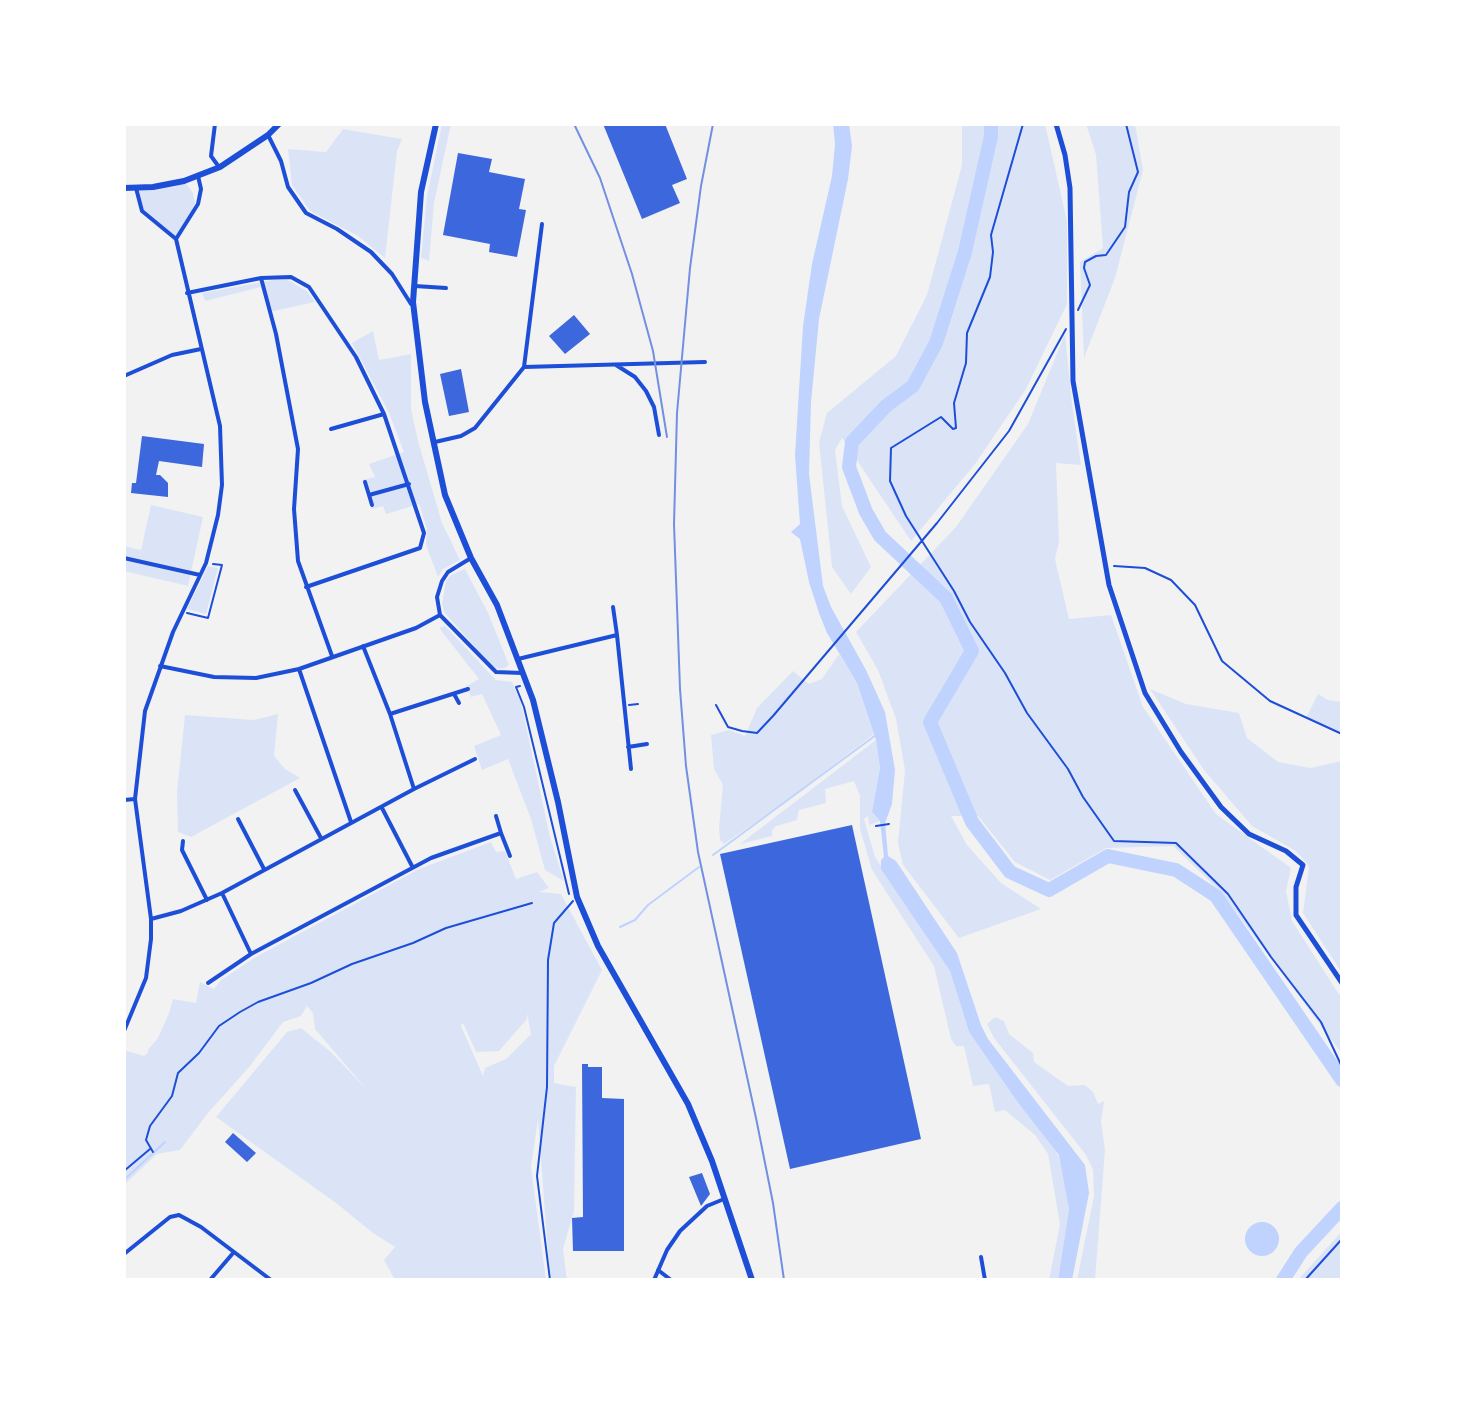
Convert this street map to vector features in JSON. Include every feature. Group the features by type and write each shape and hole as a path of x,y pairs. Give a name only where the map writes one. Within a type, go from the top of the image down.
{"main road":[{"path":"124,188 153,187 220,167 268,135 279,124"},
{"path":"436,124 421,192 413,285 432,443 445,495 471,558 497,605 533,700 577,897 598,946 688,1104 712,1161 752,1280"}],"street":[{"path":"215,124 211,156 220,167"},
{"path":"1056,124 1070,188 1073,381 1109,585 1145,693 1181,752 1221,807 1249,834 1286,851 1303,865 1296,887 1296,915 1342,983"},
{"path":"268,135 281,161 288,187 306,213 371,252 392,274 414,309"},
{"path":"176,239 198,204 201,189 198,176"},
{"path":"125,1029 146,978 151,919 135,799 145,711 182,612 206,563 218,515 222,456 220,426 176,239 142,211 136,188"},
{"path":"432,443 461,436 475,428 524,367 542,224"},
{"path":"187,293 261,278 291,277 309,287 356,357 384,414 424,533 420,548 306,587"},
{"path":"261,278 276,334 298,449 294,509 298,561 332,656"},
{"path":"413,285 446,288"},
{"path":"124,376 172,355 201,349"},
{"path":"524,367 705,362"},
{"path":"613,364 635,377 646,391 654,407 659,435"},
{"path":"331,429 384,414"},
{"path":"365,482 372,505"},
{"path":"369,495 409,484"},
{"path":"124,558 200,575"},
{"path":"471,558 448,572 442,581 437,597 440,615 496,672 522,673"},
{"path":"613,607 631,769"},
{"path":"160,666 202,675 256,678 299,669 416,628 440,615"},
{"path":"518,659 617,635"},
{"path":"363,646 390,714 414,789"},
{"path":"299,669 351,822"},
{"path":"390,714 468,689"},
{"path":"454,694 459,703"},
{"path":"628,747 647,744"},
{"path":"151,919 181,911 222,893 475,759"},
{"path":"295,790 321,838"},
{"path":"124,800 135,799"},
{"path":"382,808 412,866"},
{"path":"496,816 510,856"},
{"path":"238,819 264,869"},
{"path":"208,983 251,954 412,866 501,833"},
{"path":"183,841 182,850 207,900"},
{"path":"222,893 251,954"},
{"path":"654,1280 680,1231 707,1206 724,1199"},
{"path":"124,1254 170,1217 179,1215 201,1227 271,1280"},
{"path":"210,1280 234,1252"},
{"path":"981,1257 985,1280"},
{"path":"658,1270 671,1280"}],"path":[{"path":"1023,124 991,235 993,252 990,277 967,333 966,363 954,403 956,428 953,429 941,417 891,448 890,481 906,516 970,622 1114,841 1176,843 1208,874 1228,894 1321,1022 1342,1067"},
{"path":"1078,310 1090,285 1085,262 1106,255 1125,227 1129,192 1138,172 1126,124"},
{"path":"716,705 728,727 757,733 937,523 1009,431 1071,321"},
{"path":"182,612 208,618 222,565 206,563"},
{"path":"1105,565 1145,568 1171,580 1195,605 1222,661 1270,701 1342,734"},
{"path":"516,687 524,707 571,902 554,923 548,960 547,1087 537,1176 550,1280"},
{"path":"624,706 638,704"},
{"path":"876,826 889,824"},
{"path":"124,1171 152,1150 146,1140 150,1126 172,1096 178,1073 199,1053 219,1026 240,1012 258,1002 446,928 532,903"},
{"path":"1305,1280 1342,1239"}],"shaded area":[{"path":"442,124 451,124 434,203 429,261 421,258 427,196"},
{"path":"962,124 1045,124 1067,221 1067,304 1026,389 975,464 911,541 842,438 835,450 842,506 871,567 851,594 832,567 819,442 827,413 896,356 927,295 962,165"},
{"path":"1086,124 1135,124 1143,170 1115,278 1084,358 1080,262 1103,248 1096,155"},
{"path":"343,129 402,139 397,151 385,258 358,236 310,211 292,185 288,149 326,152"},
{"path":"184,181 193,193 195,203 184,229 176,239 142,211 136,188"},
{"path":"284,278 307,291 315,302 269,312 261,287 205,301 202,293"},
{"path":"373,331 379,360 411,354 411,409 418,441 442,523 460,560 443,569 438,577 426,545 427,529 419,504 386,514 383,506 372,509 362,480 375,477 369,464 404,452 389,413 352,343"},
{"path":"1065,334 1081,465 1056,463 1059,542 1055,559 1069,619 1111,615 1143,707 1216,814 1291,868 1286,891 1292,921 1342,999 1342,1054 1221,892 1173,846 1106,848 1050,880 1015,862 978,816 951,816 967,845 1001,883 1041,909 959,938 903,865 898,843 905,770 896,719 878,670 856,632 956,527 1028,424"},
{"path":"151,505 203,517 188,586 124,571 124,546 141,550"},
{"path":"208,566 218,568 206,614 187,609"},
{"path":"465,569 489,615 509,665 505,668 498,669 489,663 444,612 442,604 446,581 451,575"},
{"path":"445,626 496,680 512,682 521,703 550,837 564,881 545,870 531,819 508,759 482,770 474,746 501,735 482,694 471,697 467,686 479,679 439,628"},
{"path":"839,654 857,683 874,734 724,844 720,840 719,828 723,785 714,769 711,735 729,730 745,736 757,708 793,671 809,684 822,679"},
{"path":"1150,689 1186,704 1239,713 1247,738 1278,762 1310,768 1342,761 1342,973 1303,913 1309,866 1296,851 1252,826 1204,770"},
{"path":"1318,694 1328,700 1342,702 1342,732 1306,718"},
{"path":"278,714 274,756 285,769 300,778 191,837 178,832 177,792 185,715 254,720"},
{"path":"876,740 880,768 872,812 880,821 869,825 868,816 864,819 875,857 950,971 969,1032 1016,1100 1050,1141 1062,1162 1069,1209 1058,1280 1049,1280 1060,1224 1048,1154 1035,1135 1005,1110 995,1112 989,1084 973,1086 964,1046 956,1046 951,1039 934,966 872,870 860,829 860,796 854,781 825,789 826,803 799,810 797,820 776,826 772,836 740,844"},
{"path":"491,842 496,852 505,851 516,879 537,872 549,888 539,892 561,894 602,970 554,1066 554,1083 576,1087 574,1211 563,1249 567,1280 550,1280 538,1119 531,1167 546,1280 395,1280 384,1260 395,1247 216,1117 287,1032 301,1028 332,1053 368,1091 315,1029 313,1013 307,1006 301,1016 283,1022 180,1150 157,1154 124,1185 124,1053 127,1051 144,1056 149,1051 158,1038 173,999 196,1003 200,982 214,989 221,980 256,957 419,869","holes":["527,1013 531,1034 506,1059 485,1068 483,1076 461,1026 463,1023 476,1052 499,1051 527,1019"]},
{"path":"995,1017 1004,1021 1009,1034 1033,1053 1034,1062 1068,1086 1085,1085 1093,1092 1098,1104 1104,1101 1101,1122 1105,1150 1095,1280 1077,1280 1094,1196 1093,1170 1086,1155 994,1038 987,1024"},
{"path":"1342,1231 1342,1280 1298,1280"}],"water":[{"path":"833,124 849,124 852,146 819,319 811,402 809,474 823,586 885,712 895,770 892,804 885,823 888,856 896,861 957,953 988,1039 1085,1165 1089,1193 1072,1280 1058,1280 1069,1209 1059,1155 969,1032 950,971 881,869 884,857 880,821 872,812 880,768 876,740 857,683 827,633 819,613 800,539 791,532 800,524 795,455 803,326 812,264 832,176"},
{"path":"1262,1222 1274,1227 1279,1239 1274,1251 1262,1256 1250,1251 1245,1239 1250,1227"}],"building":[{"path":"603,124 665,124 687,179 672,185 680,203 642,219"},
{"path":"458,153 492,159 489,172 525,179 519,209 526,210 517,257 489,252 490,244 443,235"},
{"path":"574,315 590,334 565,354 549,336"},
{"path":"461,369 469,412 449,416 440,374"},
{"path":"142,436 204,444 202,467 159,461 156,475 168,483 168,497 131,493 132,483 136,483"},
{"path":"852,825 921,1139 790,1169 720,854"},
{"path":"582,1064 602,1067 602,1098 624,1099 624,1251 573,1251 572,1218 583,1217"},
{"path":"233,1133 256,1153 247,1162 225,1142"},
{"path":"702,1173 710,1194 701,1206 689,1177"}],"waterway":[{"path":"991,124 965,252 936,343 913,386 886,406 852,442 849,467 866,512 880,536 946,598 972,651 930,722 972,822 1010,872 1049,890 1108,856 1176,870 1216,896 1342,1080"},
{"path":"713,855 876,735"},
{"path":"620,927 635,920 648,905 699,867"},
{"path":"124,1180 165,1142"},
{"path":"1283,1280 1301,1252 1342,1208"}],"railway":[{"path":"574,124 600,178 632,274 653,351 667,437"},
{"path":"713,124 690,268 677,413 674,524 680,689 686,766 698,852 756,1118 784,1280"}]}
